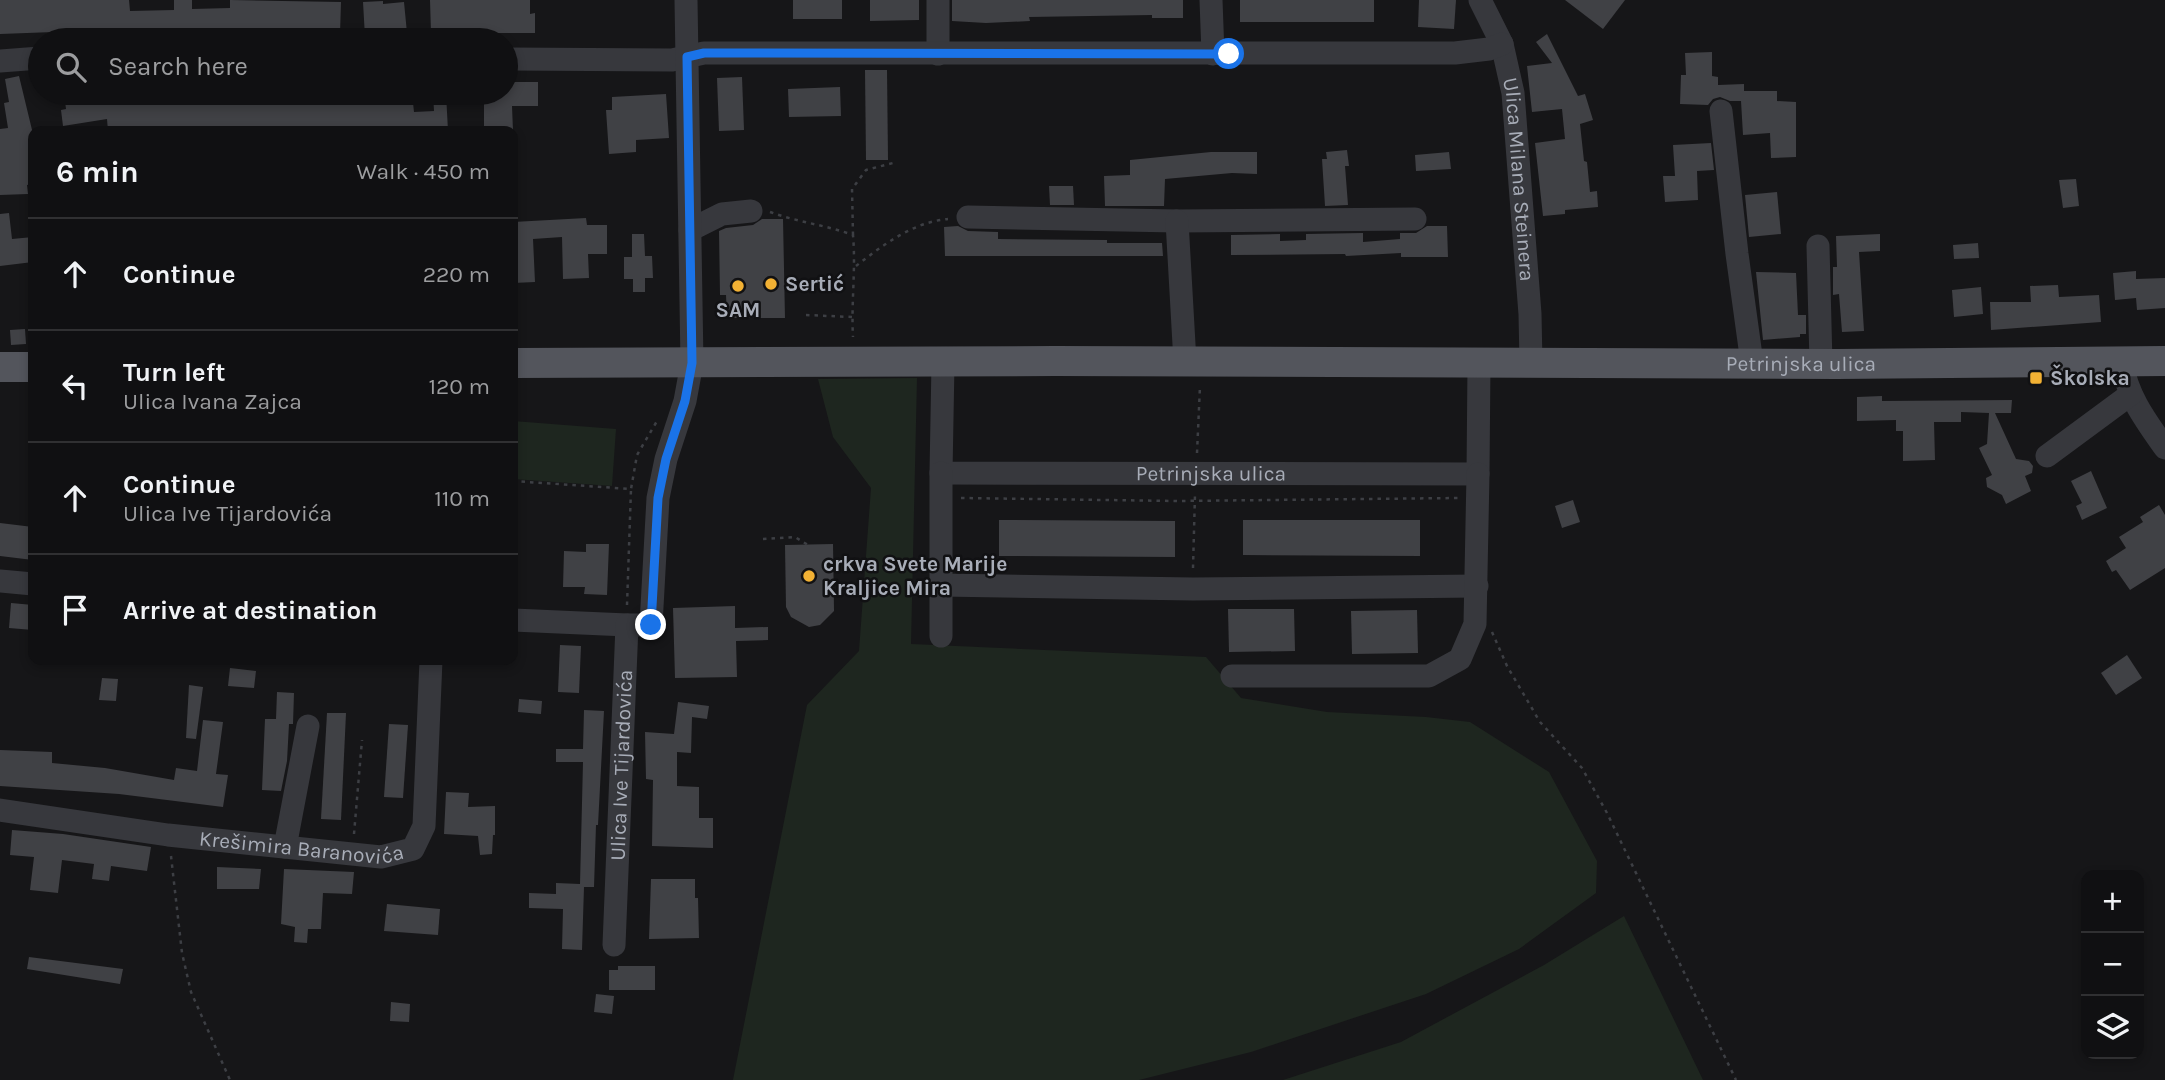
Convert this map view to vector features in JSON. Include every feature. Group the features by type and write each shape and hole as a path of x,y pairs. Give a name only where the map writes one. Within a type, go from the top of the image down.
{"main road":[{"name":"Petrinjska ulica","path":"518,363 2165,361"},
{"path":"0,367 28,367"}],"street":[{"path":"518,620 651,625 658,498 666,459 685,401 692,363 685,0"},
{"path":"937,0 938,54"},
{"path":"1211,0 1213,54"},
{"name":"Ulica Milana Steinera","path":"1480,0 1502,44 1513,93 1530,314 1531,363"},
{"path":"518,59 672,60 704,53 1455,53 1481,51 1502,44"},
{"path":"0,61 28,59"},
{"path":"1721,111 1752,363"},
{"path":"690,230 722,214 751,211"},
{"path":"968,217 1177,221 1415,219"},
{"path":"1177,221 1185,362"},
{"path":"1818,247 1821,363"},
{"path":"941,636 943,363"},
{"path":"1232,676 1429,676 1460,659 1475,624 1479,363"},
{"path":"2122,363 2138,410 2165,448"},
{"path":"2047,456 2131,394"},
{"name":"Petrinjska ulica","path":"941,473 1478,474"},
{"path":"0,581 28,584"},
{"path":"941,585 1193,589 1477,586"},
{"name":"Ulica Ive Tijardovića","path":"614,945 627,625"},
{"name":"Krešimira Baranovića","path":"0,810 168,835 381,857 413,849 424,826 431,665"},
{"path":"285,847 308,726"}],"path":[{"path":"855,362 852,317 856,267 852,189 866,170 897,162"},
{"path":"751,211 770,212 853,235"},
{"path":"856,267 912,229 936,220 968,217"},
{"path":"806,315 852,317"},
{"path":"627,625 631,489 637,455 657,420"},
{"path":"518,481 631,489"},
{"path":"956,498 1177,501 1465,498"},
{"path":"763,539 795,537 808,545"},
{"path":"1491,629 1507,666 1540,722 1582,768 1607,813 1736,1080"},
{"path":"353,854 362,740"},
{"path":"168,835 182,953 191,992 230,1080"}],"shaded area":[{"path":"917,378 911,644 1206,657 1241,698 1327,712 1470,722 1549,772 1597,861 1596,893 1519,949 1426,994 1251,1052 1139,1080 733,1080 807,705 859,651 871,488 833,437 818,379"},
{"path":"518,421 616,429 612,486 518,479"},
{"path":"1624,916 1703,1080 1283,1080 1401,1042 1544,965"}],"building":[{"path":"0,0 129,0 130,11 174,10 174,0 192,0 192,9 230,8 230,0 341,2 340,28 28,28 28,33 0,34"},
{"path":"430,0 530,0 530,14 535,13 535,33 518,33 518,28 431,28"},
{"path":"793,0 842,0 842,19 793,19"},
{"path":"870,0 919,0 919,20 870,21"},
{"path":"952,0 1183,0 1183,18 1152,18 1152,15 1029,17 1030,21 986,23 952,21"},
{"path":"1240,0 1374,0 1374,22 1240,22"},
{"path":"1419,0 1456,0 1454,29 1418,27"},
{"path":"1565,0 1625,0 1603,29"},
{"path":"363,2 404,2 407,28 364,28"},
{"path":"1547,34 1578,96 1585,94 1593,120 1580,124 1590,192 1597,191 1598,207 1565,210 1565,214 1543,216 1535,143 1565,139 1562,109 1532,112 1527,66 1552,63 1536,42"},
{"path":"1712,52 1712,76 1718,77 1718,85 1744,84 1744,91 1777,91 1777,101 1796,102 1796,157 1771,158 1770,133 1743,135 1741,101 1720,97 1713,99 1708,105 1680,104 1681,75 1686,75 1685,53"},
{"path":"865,70 887,70 888,160 866,160"},
{"path":"19,76 31,126 28,126 28,194 0,195 0,129 8,128 4,103 9,102 5,79"},
{"path":"742,77 744,130 719,131 717,78"},
{"path":"518,82 538,82 538,106 512,106 513,126 484,126 484,105 518,105"},
{"path":"840,87 841,116 789,117 788,89"},
{"path":"666,94 669,138 636,140 636,152 609,154 606,110 612,110 612,97"},
{"path":"66,105 413,105 414,112 434,111 434,105 447,105 448,126 108,126 107,119 63,126 61,110 66,109"},
{"path":"1711,143 1714,170 1697,171 1698,200 1665,202 1663,176 1675,176 1673,145"},
{"path":"1347,150 1349,166 1345,166 1348,205 1325,206 1322,159 1327,159 1326,152"},
{"path":"1211,152 1257,152 1257,174 1232,173 1165,179 1164,206 1105,206 1104,176 1130,175 1130,160"},
{"path":"1449,152 1451,169 1416,171 1415,155"},
{"path":"2076,179 2079,206 2063,208 2059,180"},
{"path":"1049,186 1073,186 1074,205 1050,205"},
{"path":"1777,192 1781,234 1749,237 1745,195"},
{"path":"9,213 12,239 28,237 28,263 0,266 0,214"},
{"path":"586,218 587,225 607,225 607,254 588,254 589,278 563,279 562,237 533,239 535,282 518,283 518,222"},
{"path":"762,219 783,219 785,318 727,318 726,295 720,295 719,231 753,225"},
{"path":"958,226 968,231 998,232 998,239 1162,243 1163,256 945,256 944,227"},
{"path":"1427,226 1447,226 1448,257 1401,257 1401,253 1346,256 1231,255 1231,235 1280,234 1280,241 1306,240 1306,234 1363,233 1363,242 1400,239 1400,233 1416,233"},
{"path":"632,234 644,234 645,256 652,256 653,278 645,278 645,292 633,292 633,279 624,279 624,257 632,257"},
{"path":"1880,234 1880,251 1859,252 1864,331 1842,332 1839,294 1833,295 1833,267 1837,267 1836,236"},
{"path":"1978,243 1979,258 1954,259 1953,245"},
{"path":"2136,271 2136,279 2165,278 2165,308 2137,310 2136,298 2115,300 2113,273"},
{"path":"1756,272 1796,273 1798,315 1806,315 1806,334 1800,334 1800,337 1763,340"},
{"path":"2058,285 2059,297 2099,295 2101,322 1991,330 1990,302 2031,302 2030,286"},
{"path":"1981,287 1983,314 1954,317 1952,290"},
{"path":"25,329 26,344 11,345 10,330"},
{"path":"1882,396 1882,401 2012,400 2011,413 1995,413 2016,459 2029,461 2033,466 2032,473 2025,476 2031,491 2006,504 2002,495 1987,487 1986,478 1992,475 1979,448 1987,444 1989,413 1961,412 1961,422 1934,422 1935,460 1903,461 1903,431 1896,431 1896,420 1857,421 1857,397"},
{"path":"2091,471 2107,508 2082,520 2076,506 2082,503 2071,481"},
{"path":"1573,500 1580,522 1562,528 1555,506"},
{"path":"2159,505 2165,515 2165,568 2130,590 2116,570 2112,572 2106,561 2126,548 2119,537 2143,522 2140,517"},
{"path":"999,520 1175,521 1175,557 999,556"},
{"path":"1243,520 1420,520 1420,556 1243,555"},
{"path":"0,523 28,526 28,559 0,556"},
{"path":"586,544 609,544 607,595 584,594 585,587 563,587 564,551 586,552"},
{"name":"crkva Svete Marije Kraljice Mira","path":"833,544 834,611 820,625 809,627 791,617 786,607 785,545"},
{"path":"11,603 28,605 28,630 9,628"},
{"path":"735,606 735,628 768,627 768,640 736,641 737,677 675,678 673,608"},
{"path":"1228,609 1294,609 1295,651 1229,652"},
{"path":"1417,610 1418,653 1352,654 1351,611"},
{"path":"560,645 581,646 579,693 558,692"},
{"path":"2127,655 2142,678 2116,695 2101,673"},
{"path":"230,668 256,671 254,688 228,686"},
{"path":"102,678 118,679 116,701 99,700"},
{"path":"189,685 203,687 196,739 186,738"},
{"path":"277,692 294,693 293,724 289,724 287,761 281,791 262,790 265,719 276,719"},
{"path":"519,699 542,701 541,714 518,712"},
{"path":"678,702 709,706 707,719 692,717 691,753 677,752 677,786 699,787 699,818 713,818 713,848 652,846 653,780 646,779 645,732 674,734"},
{"path":"584,710 604,711 594,887 584,887 582,950 562,949 563,909 529,908 529,893 556,894 556,883 580,884 583,762 556,762 556,749 583,749"},
{"path":"327,713 346,713 341,820 321,819"},
{"path":"203,720 223,722 216,774 228,775 223,807 119,794 0,786 0,750 52,752 52,763 105,768 174,780 176,768 197,771"},
{"path":"389,724 408,725 403,798 384,797"},
{"path":"446,792 469,793 468,807 495,806 492,854 480,855 478,836 444,834"},
{"path":"12,830 63,834 151,847 147,871 111,866 109,881 92,879 94,864 62,860 58,893 30,890 34,857 10,855"},
{"path":"217,867 261,869 259,889 217,889"},
{"path":"284,869 354,872 352,894 323,893 321,929 308,929 307,943 294,942 295,927 281,924"},
{"path":"651,879 695,879 699,938 649,939"},
{"path":"387,904 440,909 438,935 384,931"},
{"path":"29,957 123,969 120,984 27,969"},
{"path":"618,966 655,966 655,990 609,990 609,970 618,970"},
{"path":"596,994 614,996 612,1014 594,1012"},
{"path":"391,1002 410,1004 409,1022 390,1021"}],"place":[{"name":"Sertić","path":"771,284"},
{"name":"SAM","path":"738,286"},
{"name":"Školska","path":"2036,378"},
{"name":"crkva Svete Marije Kraljice Mira","path":"809,576"}],"route":[{"path":"651,625 658,498 666,459 685,401 692,363 687,57 704,53 1229,54"}]}
